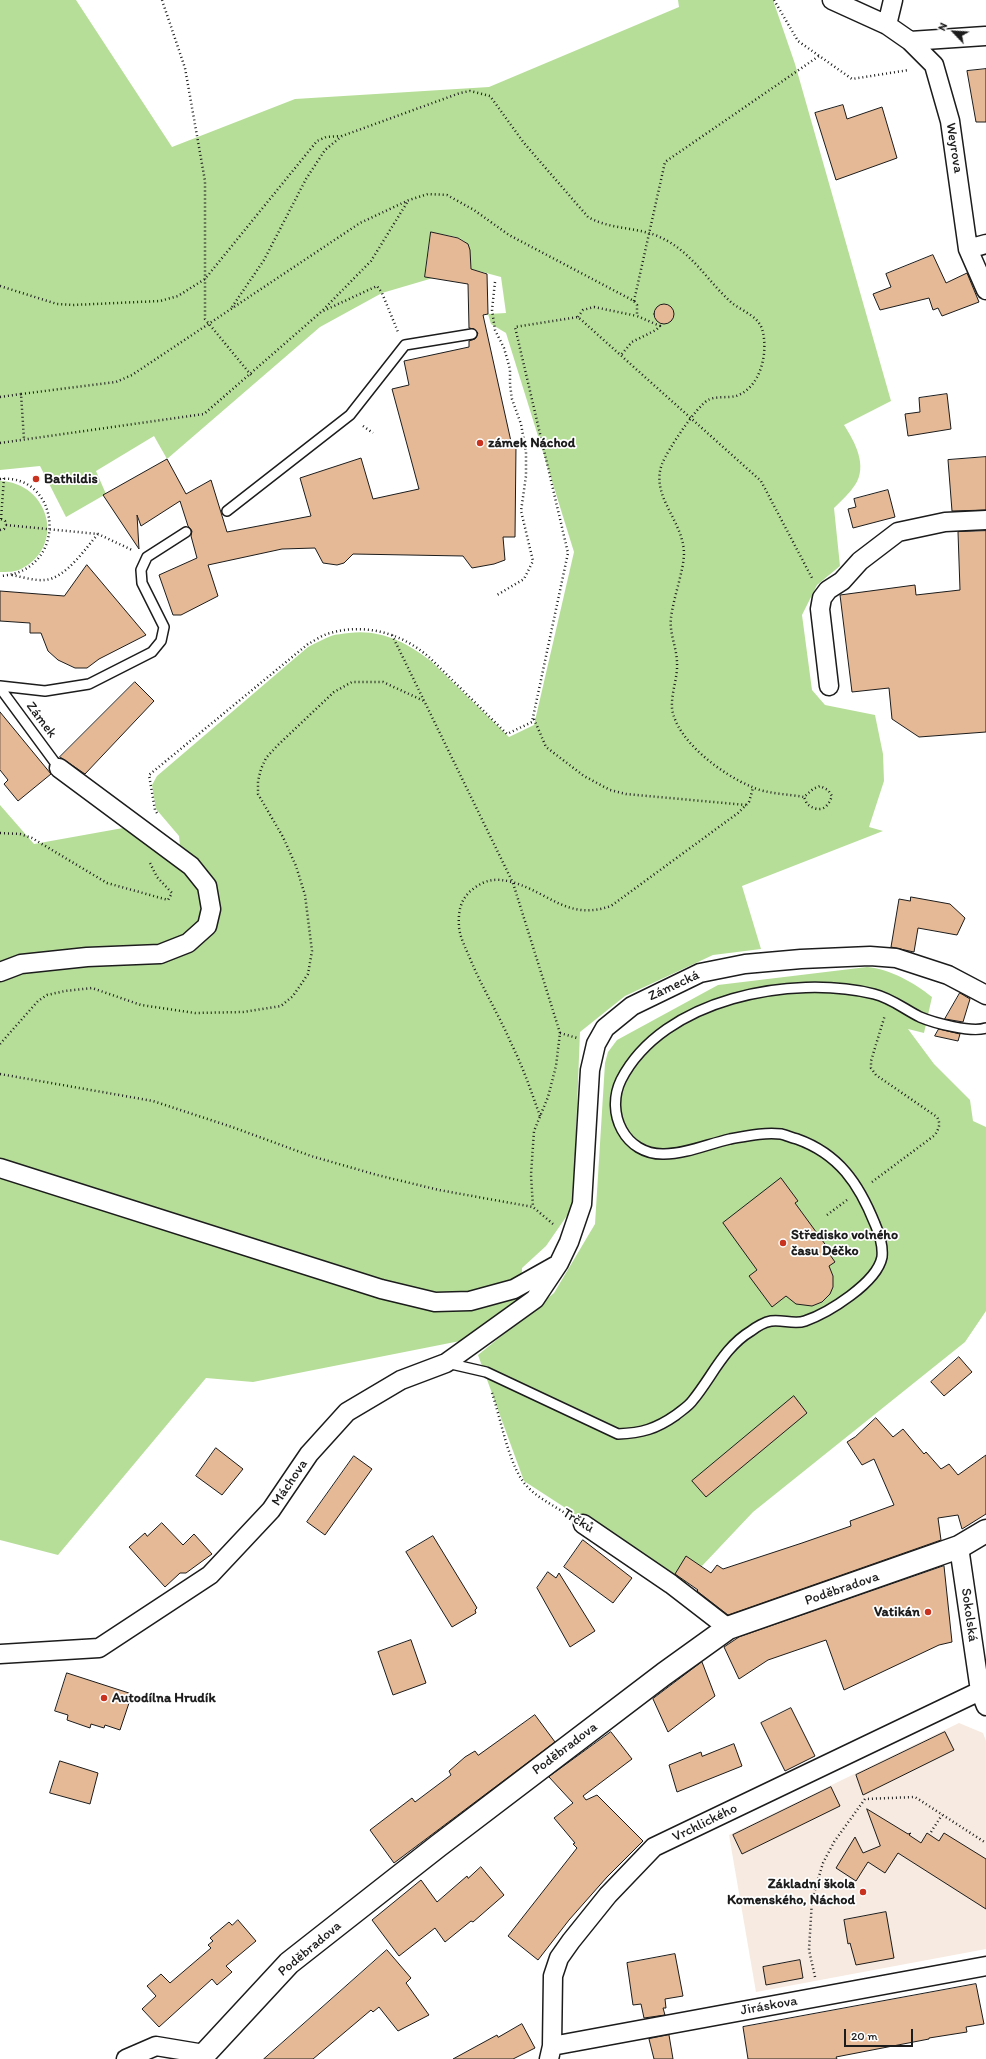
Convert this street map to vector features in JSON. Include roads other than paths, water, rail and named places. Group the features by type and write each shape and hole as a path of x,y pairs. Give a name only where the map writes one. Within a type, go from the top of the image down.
{"street":[{"name":"Weyrova","path":"832,0 887,26 910,41 934,65 950,121 968,249 986,290"},
{"path":"887,26 893,0"},
{"path":"910,41 985,36"},
{"path":"968,249 986,244"},
{"path":"829,686 820,609 822,598 828,590 842,581 860,562 898,532 945,522 986,520"},
{"path":"0,972 21,964 87,957 160,954 188,943 207,926 210,909 206,886 191,866 60,768"},
{"name":"Zámecká","path":"559,1263 569,1242 582,1204 590,1070 596,1044 605,1028 632,1006 700,972 745,964 801,958 870,956 896,958 948,974 986,995"},
{"path":"0,1168 381,1289 435,1302 470,1301 514,1289 559,1263"},
{"name":"Máchova","path":"0,1654 100,1648 210,1575 271,1510 309,1454 347,1412 401,1380 446,1363 535,1299 559,1263"},
{"name":"Trčků","path":"583,1524 671,1584 728,1628"},
{"name":"Poděbradova","path":"202,2057 289,1963 438,1846 657,1679 728,1628 959,1547 986,1531"},
{"name":"Sokolská","path":"959,1547 983,1699"},
{"name":"Vrchlického","path":"551,2052 553,1976 559,1958 608,1895 654,1847 983,1699"},
{"name":"Jiráskova","path":"551,2052 986,1966"},
{"path":"126,2059 156,2046 202,2057"}],"lane":[{"path":"226,511 350,415 405,345 472,334"},
{"path":"0,687 45,691 89,684 152,652 161,641 164,627 142,583 141,570 147,557 186,532"},
{"name":"Zámek","path":"0,687 60,768"},
{"path":"446,1363 486,1372 618,1434 635,1434 658,1427 692,1403 731,1347 750,1331 772,1321 802,1322 825,1312 850,1296 877,1269 882,1256 878,1233 860,1190 835,1159 812,1144 782,1134 754,1134 674,1154 659,1154 638,1146 626,1137 616,1120 616,1098 621,1081 636,1056 660,1035 690,1015 726,1000 766,992 832,987 873,994 889,999 921,1018 963,1028 980,1030 986,1028"}],"place":[{"name":"zámek Náchod","path":"480,443"},
{"name":"Bathildis","path":"36,479"},
{"name":"Středisko volného času Déčko","path":"783,1243"},
{"name":"Vatikán","path":"928,1612"},
{"name":"Autodílna Hrudík","path":"104,1698"},
{"name":"Základní škola Komenského, Náchod","path":"863,1892"}]}
